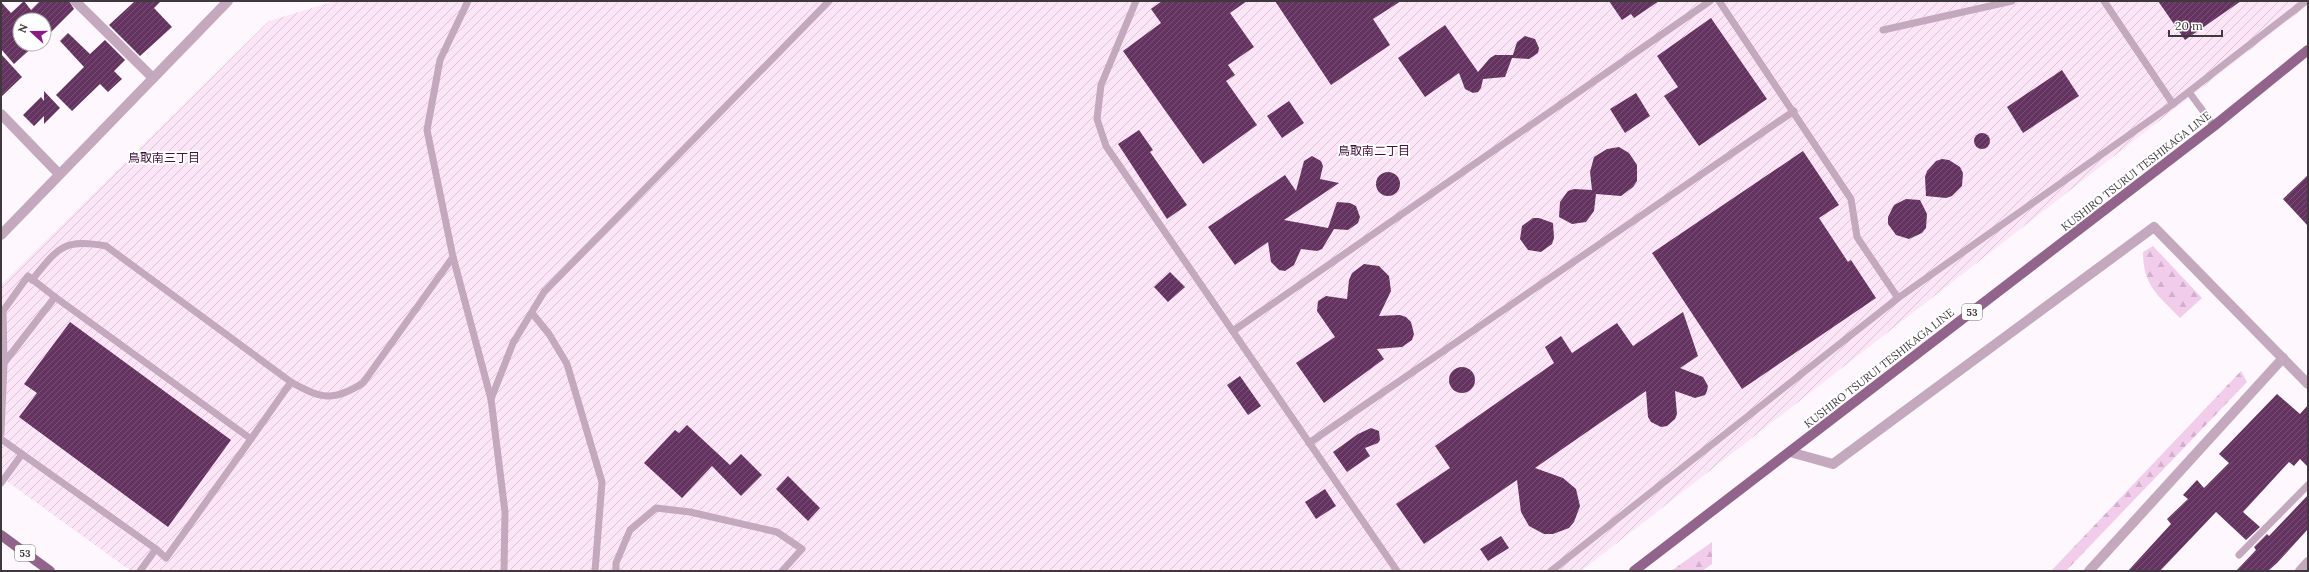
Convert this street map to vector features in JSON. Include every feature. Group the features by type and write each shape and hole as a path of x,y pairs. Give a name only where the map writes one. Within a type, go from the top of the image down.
{"main road":[{"name":"KUSHIRO TSURUI TESHIKAGA LINE","path":"1634,571 2214,126 2308,50"},
{"name":"53","path":"1,535 50,571"}],"street":[{"path":"75,1 153,78"},
{"path":"1,235 58,174 228,1"},
{"path":"1,114 58,174"},
{"path":"1790,452 1832,464 2154,227 2308,384"},
{"path":"2089,571 2283,358"},
{"path":"2300,571 2308,562"}],"lane":[{"path":"468,1 440,60 427,130 453,257 491,399 505,512 504,571"},
{"path":"491,399 513,342 544,292 829,1"},
{"path":"1136,1 1100,85 1097,119 1106,146 1397,571"},
{"path":"1232,331 1710,1"},
{"path":"1719,1 1794,111 1851,199 1857,237 1898,298"},
{"path":"1883,30 2012,1"},
{"path":"2104,1 2173,104"},
{"path":"1552,571 1898,298 2173,104 2306,1"},
{"path":"2189,92 2214,126"},
{"path":"1309,443 1794,111"},
{"path":"32,280 54,253 66,246 85,242 106,246 291,382 312,394 332,398 349,392 363,383 453,257"},
{"path":"1,433 4,363 3,311 28,276 251,439"},
{"path":"4,363 55,297"},
{"path":"532,313 549,334 567,364 602,482 595,571"},
{"path":"1,439 156,549 166,558 291,382"},
{"path":"1,483 22,454"},
{"path":"2239,555 2308,485"},
{"path":"616,571 616,563 630,530 656,508 690,512 777,532 802,549 782,571"},
{"path":"140,571 156,549"}],"shaded area":[{"path":"335,1 2308,1 2308,5 1581,571 131,571 1,477 1,285 269,21"}],"green space":[{"path":"2153,246 2202,298 2180,318 2159,296 2149,282 2144,264 2143,252"},
{"path":"2241,371 2247,382 2066,571 2051,571"},
{"path":"1712,542 1712,564 1702,571 1671,571"}],"building":[{"path":"24,1 31,10 40,1 69,1 74,9 52,31 52,12 12,12"},
{"path":"135,1 161,1 154,8 172,27 140,56 109,25"},
{"path":"1162,1 1247,1 1230,13 1254,47 1228,65 1235,75 1226,81 1257,125 1203,164 1123,51 1161,23 1151,9"},
{"path":"1275,1 1401,1 1373,19 1390,45 1331,85"},
{"path":"1609,1 1659,1 1634,18 1631,14 1622,20"},
{"path":"2158,1 2241,1 2185,40"},
{"path":"1,2 11,13 12,12 12,52 27,52 14,64 1,49"},
{"path":"1711,18 1767,99 1699,146 1664,96 1678,87 1657,56"},
{"path":"1445,25 1478,72 1490,58 1495,55 1513,55 1517,42 1525,36 1535,39 1539,48 1538,53 1529,59 1512,58 1505,77 1483,79 1481,88 1478,92 1473,93 1465,89 1459,73 1425,97 1398,58"},
{"path":"68,33 90,54 105,40 125,60 114,71 122,79 108,92 100,84 72,111 56,95 84,67 60,41"},
{"path":"1,54 22,77 1,97"},
{"path":"2062,70 2079,96 2023,133 2007,107"},
{"path":"44,91 60,108 44,124 44,116 34,126 23,115 41,97 44,101"},
{"path":"1636,93 1650,116 1625,133 1610,109"},
{"path":"1289,101 1304,123 1282,138 1267,116"},
{"path":"1139,130 1153,150 1150,152 1187,205 1167,219 1118,144"},
{"path":"1979,133 1985,133 1990,138 1988,147 1985,149 1979,149 1974,144 1974,138"},
{"path":"1619,147 1629,153 1637,165 1637,181 1633,187 1621,196 1596,194 1594,211 1586,222 1572,224 1559,217 1560,202 1568,191 1574,189 1592,190 1590,172 1594,157 1607,149"},
{"path":"1803,151 1839,205 1819,218 1848,262 1851,260 1876,298 1742,389 1652,253"},
{"path":"1312,156 1321,161 1323,166 1320,179 1339,183 1284,220 1328,228 1337,202 1350,203 1356,206 1360,217 1358,223 1348,230 1334,229 1322,249 1317,251 1301,249 1294,265 1285,271 1279,270 1271,262 1268,242 1235,265 1208,227 1285,175 1296,191 1304,161"},
{"path":"1942,159 1949,160 1960,167 1963,173 1962,186 1952,196 1946,198 1926,196 1925,177 1927,171 1936,161"},
{"path":"1388,172 1396,176 1400,184 1396,192 1388,196 1380,192 1376,184 1380,176"},
{"path":"2308,175 2308,226 2283,199"},
{"path":"1906,199 1920,200 1927,214 1926,228 1922,233 1909,239 1896,235 1888,224 1888,217 1894,205"},
{"path":"1533,218 1539,218 1553,223 1554,238 1552,244 1541,252 1528,250 1520,239 1522,226"},
{"path":"1364,264 1379,266 1389,276 1391,291 1379,316 1400,315 1406,317 1411,322 1414,334 1412,340 1402,347 1377,349 1384,359 1324,403 1296,363 1335,337 1317,311 1318,301 1326,296 1347,299 1349,280 1352,273"},
{"path":"1170,272 1185,287 1168,302 1154,287"},
{"path":"1683,312 1698,356 1680,368 1703,377 1708,386 1705,395 1695,398 1675,391 1677,414 1675,419 1667,426 1661,427 1651,422 1648,417 1646,391 1535,468 1563,478 1576,489 1580,506 1574,522 1569,528 1553,534 1544,534 1529,526 1521,512 1517,480 1424,544 1396,504 1450,468 1435,446 1554,363 1545,347 1561,336 1572,353 1617,323 1633,346"},
{"path":"70,322 231,440 168,527 19,417 37,393 24,384"},
{"path":"1462,367 1471,371 1475,380 1471,389 1462,393 1453,389 1449,380 1453,371"},
{"path":"1240,376 1261,406 1248,415 1227,385"},
{"path":"2277,394 2300,414 2308,405 2308,467 2300,459 2294,466 2289,462 2243,512 2260,527 2246,540 2216,512 2160,571 2128,571 2171,524 2167,519 2188,499 2183,495 2197,480 2204,488 2229,463 2219,454"},
{"path":"687,425 730,465 741,454 762,475 741,496 712,466 682,498 644,463 675,430 679,433"},
{"path":"1371,428 1379,431 1380,440 1378,443 1365,448 1370,456 1347,472 1333,452 1358,434"},
{"path":"788,476 820,508 808,521 776,489"},
{"path":"1325,489 1336,506 1316,519 1305,502"},
{"path":"2308,495 2308,529 2277,563 2268,571 2236,571 2256,550 2254,547 2267,534 2269,536"},
{"path":"1501,536 1509,548 1488,561 1480,549"}],"district":[{"name":"鳥取南二丁目","path":"1374,151"},
{"name":"鳥取南三丁目","path":"164,158"}]}
